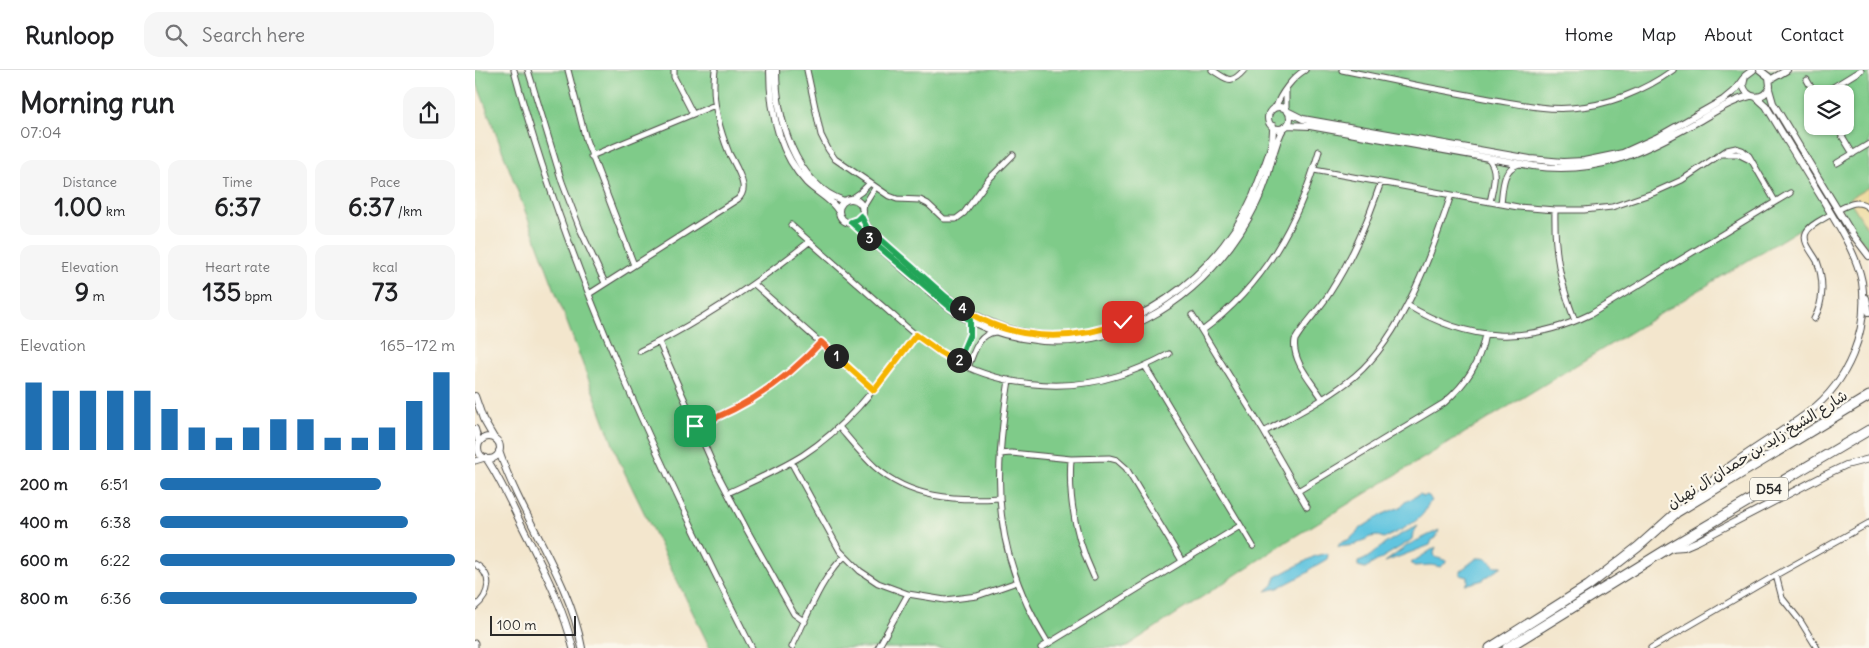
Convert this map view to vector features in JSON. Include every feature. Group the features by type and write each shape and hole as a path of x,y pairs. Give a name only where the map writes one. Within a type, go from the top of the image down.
{"highway":[{"name":"شارع الشيخ زايد بن حمدان آل نهيان","path":"1491,648 1595,580 1638,547 1677,512 1869,396"},
{"name":"D54","path":"1507,648 1669,548 1869,430"}],"street":[{"path":"513,70 554,200 589,294 669,478 752,648"},
{"path":"529,70 562,182 579,229 605,283"},
{"path":"568,70 577,113 591,156 634,265"},
{"path":"674,70 674,77 693,114"},
{"path":"589,294 738,199 742,194 743,184 721,133 715,105 715,70"},
{"path":"770,70 774,116 786,152 806,181 832,202 843,220 851,222 946,304 970,320 997,332 1041,341 1065,342 1107,335 1127,328 1154,314 1179,297 1217,262 1242,230 1261,193 1279,136 1290,121 1287,111 1287,89"},
{"path":"776,70 780,114 786,135 795,154 816,183 835,197 858,202 867,228 946,297 981,319 1008,329 1042,335 1075,335 1098,331 1135,316 1168,297 1193,278 1215,255 1238,226 1251,202 1271,148 1273,126"},
{"path":"807,70 821,135 828,149 839,163 893,198 920,200 928,204 944,219 956,220 965,213 985,184 1013,155"},
{"path":"1212,70 1222,78 1230,80 1237,77 1244,70"},
{"path":"1305,70 1294,78 1279,99 1276,107 1271,110 1268,116 1269,122 1273,126 1278,128 1285,126 1310,126 1542,168 1571,169 1613,162 1647,149 1734,100 1762,96 1769,90"},
{"path":"1342,70 1423,88 1541,107 1561,108 1594,105 1618,98 1640,89 1673,70"},
{"path":"1276,107 1303,119 1530,160 1573,162 1613,156 1656,138 1723,100 1735,90 1743,75 1753,70"},
{"path":"1761,70 1766,70"},
{"path":"1761,70 1767,74 1770,80 1769,90 1773,103 1853,235 1869,256"},
{"path":"1770,80 1787,70"},
{"path":"1837,85 1861,70"},
{"path":"1743,75 1743,88 1766,106 1854,255 1869,312"},
{"path":"1807,80 1810,85"},
{"path":"591,156 715,105"},
{"path":"1841,135 1853,154"},
{"path":"1837,163 1869,144"},
{"path":"1202,331 1242,296 1262,273 1289,230 1314,170 1319,151"},
{"path":"1314,170 1501,204 1555,210 1599,209 1632,201 1682,180 1723,154 1738,154 1750,161 1775,201"},
{"path":"1488,158 1495,171 1490,202"},
{"path":"1501,204 1505,174 1510,168 1519,164"},
{"path":"1322,398 1295,353 1295,340 1329,295 1356,248 1367,224 1381,182"},
{"path":"839,212 840,206 861,192 869,184"},
{"path":"851,222 857,220 875,188"},
{"path":"1407,305 1450,326 1485,334 1511,335 1543,332 1591,314 1791,192"},
{"path":"1264,432 1351,380 1364,368 1387,337 1407,305 1435,243 1451,195"},
{"path":"1838,210 1857,202 1869,208"},
{"path":"1555,210 1555,241 1559,275 1564,294 1575,321"},
{"path":"1814,319 1820,307 1821,280 1816,260 1806,241 1805,235 1808,230 1831,214"},
{"path":"791,225 916,335 940,352 968,367 1009,380 1051,385 1085,383 1118,376 1145,366 1169,354"},
{"path":"640,351 703,318 754,284 809,242"},
{"path":"754,284 874,390"},
{"path":"1693,502 1712,480 1810,411 1832,390 1843,375 1857,346 1863,316 1863,290"},
{"path":"1192,315 1307,506"},
{"path":"957,362 970,334 970,320"},
{"path":"968,367 975,350 984,336 997,332"},
{"path":"1298,491 1444,403 1460,388 1470,375 1481,352 1485,334"},
{"path":"728,493 791,462 839,427 874,390 916,335"},
{"path":"659,342 695,426 728,493 793,612 805,622"},
{"path":"695,426 734,410 769,389 801,363 821,342"},
{"path":"965,346 975,350"},
{"path":"1145,366 1253,546"},
{"path":"1009,380 1000,454 999,498 1005,542 1017,582 1048,644"},
{"path":"475,396 483,419 500,445 499,451 493,458 475,461"},
{"path":"839,427 876,468 892,480 909,488 948,498 966,500 999,498"},
{"path":"475,429 480,454 486,458 503,488 553,587 564,615 573,648"},
{"path":"478,445 486,438 494,438"},
{"path":"499,451 513,486 563,587 577,624 582,648"},
{"path":"1000,454 1011,453 1071,459 1113,458 1124,464 1182,561"},
{"path":"1071,459 1070,486 1074,520 1083,553 1094,577"},
{"path":"1669,548 1684,547 1698,541 1827,474 1846,465 1869,460"},
{"path":"791,462 835,544 844,557 873,580 908,594 939,600 960,600 987,594 1017,582"},
{"path":"1651,648 1869,523"},
{"path":"1041,648 1240,526"},
{"path":"792,647 830,573 844,557"},
{"path":"475,564 486,574 488,587 484,599 475,608"},
{"path":"1776,575 1782,598 1801,622 1817,648"},
{"path":"878,648 908,594"},
{"path":"475,643 475,648"}],"green space":[{"path":"475,70 1869,70 1869,187 1849,199 1869,231 1869,249 1856,233 1839,205 1289,540 1124,648 710,648 620,463 475,78"}],"sand":[{"path":"1869,187 1869,231 1849,199"}],"water":[{"path":"1420,494 1424,497 1426,495 1429,496 1432,501 1423,514 1410,524 1384,538 1378,536 1370,537 1355,545 1338,547 1340,543 1350,539 1361,528 1381,515 1399,508 1405,502"},
{"path":"1418,526 1413,533 1412,539 1407,543 1365,568 1358,566 1358,562 1369,557 1389,541"},
{"path":"1439,530 1436,538 1432,540 1430,545 1385,562 1408,545"},
{"path":"1436,547 1435,557 1447,561 1441,567 1431,565 1414,566 1411,563"},
{"path":"1327,553 1327,559 1310,569 1309,572 1278,588 1266,591 1273,585 1276,577 1315,556"},
{"path":"1477,558 1487,559 1495,566 1502,566 1483,580 1465,585 1468,582 1468,577 1460,575 1460,571"}],"route":[{"path":"695,426 734,410 769,389 801,363 821,342 874,390 916,335 957,362 968,341 971,328 970,320 942,301 851,222 861,216 867,228 946,297 986,321 1020,332 1053,336 1098,331 1123,322"}]}
